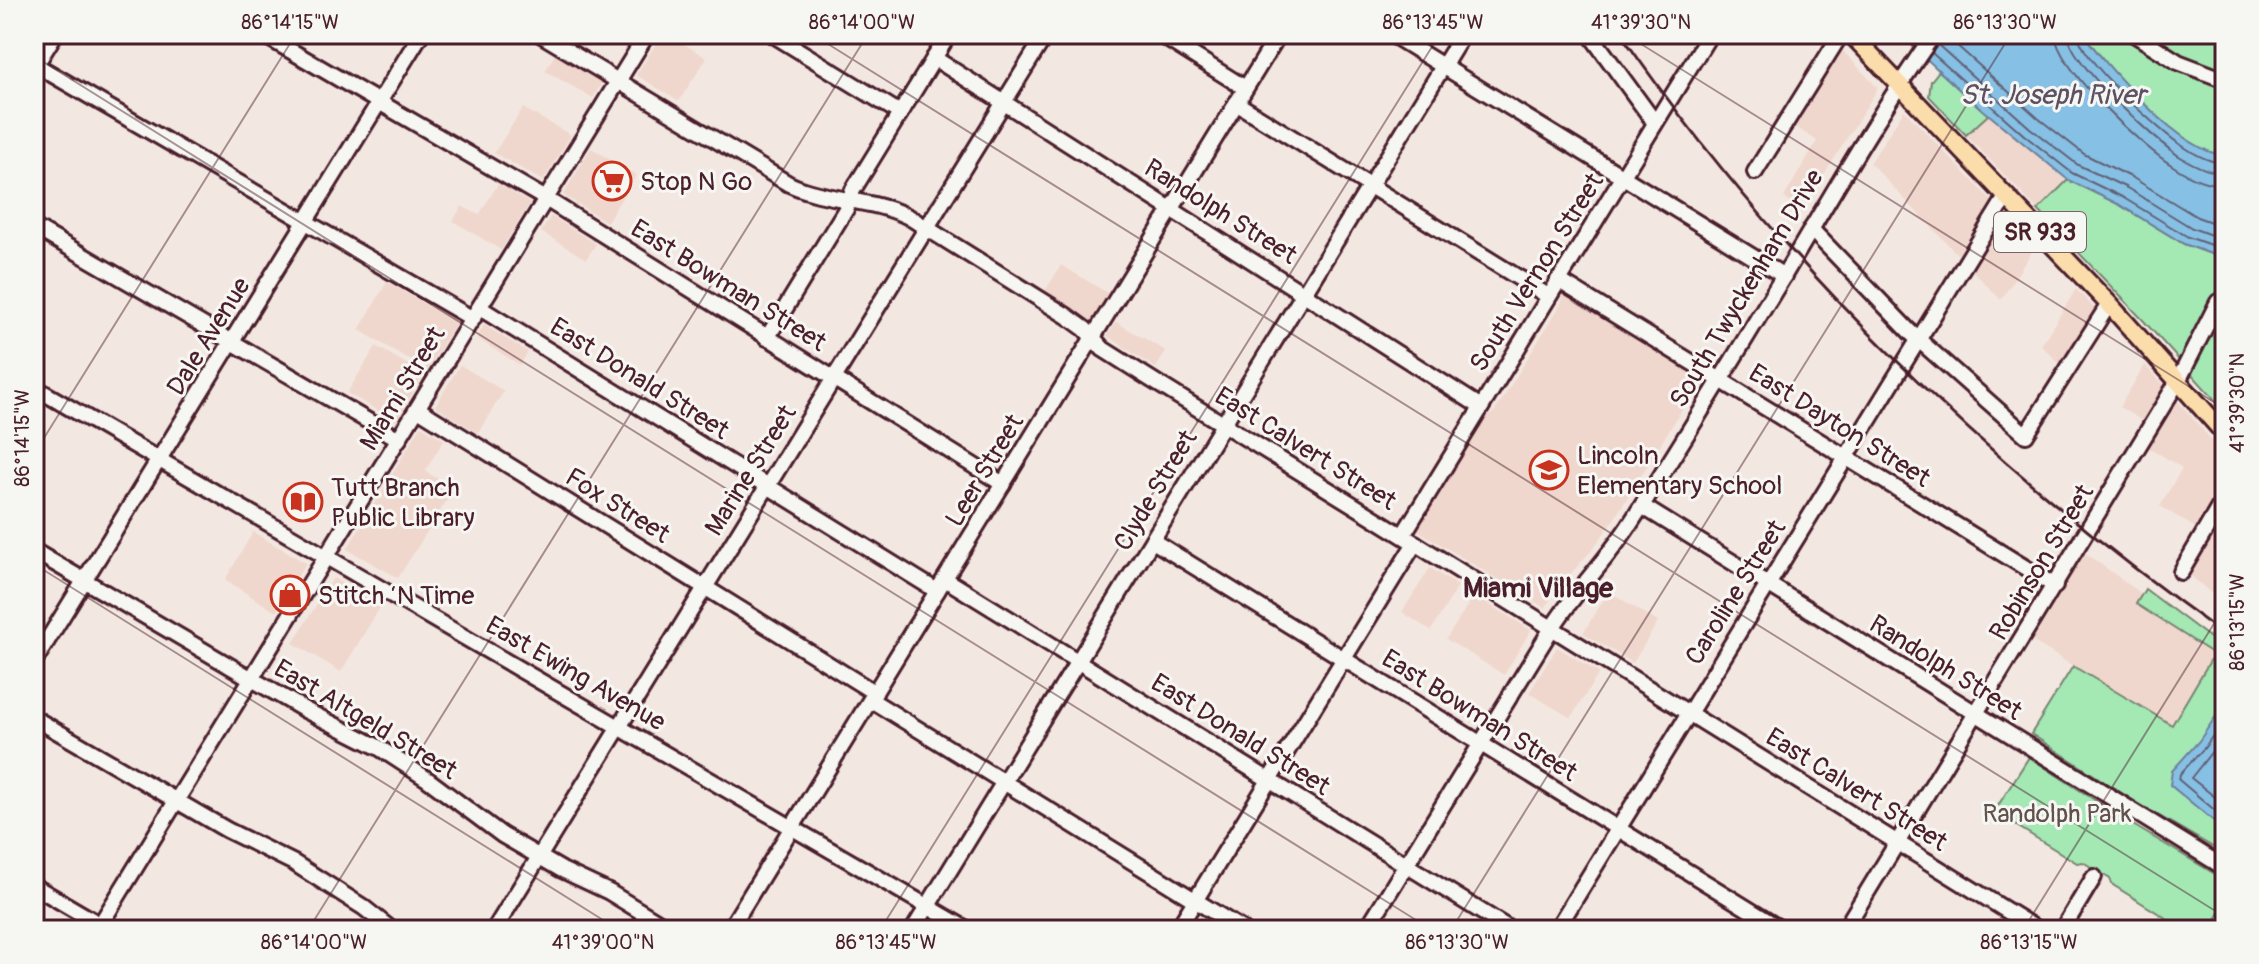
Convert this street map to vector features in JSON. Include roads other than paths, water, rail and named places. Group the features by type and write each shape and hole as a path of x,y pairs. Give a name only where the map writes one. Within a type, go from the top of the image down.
{"main road":[{"name":"SR 933","path":"1851,34 2109,304 2225,434"}],"street":[{"path":"35,66 55,34"},
{"name":"East Bowman Street","path":"262,34 546,199 1003,484"},
{"name":"Dale Avenue","path":"34,662 421,34"},
{"name":"East Calvert Street","path":"540,34 789,184 818,195 886,206 926,228 1067,316 1123,362 2038,930"},
{"name":"Miami Street","path":"102,928 176,801 647,34"},
{"path":"772,34 900,113"},
{"path":"767,338 949,34"},
{"name":"Marine Street","path":"494,930 1046,34"},
{"path":"1159,34 1245,88"},
{"name":"Leer Street","path":"729,930 1279,34"},
{"path":"1391,34 1784,276"},
{"name":"Clyde Street","path":"913,930 1463,34"},
{"path":"1590,34 1655,123"},
{"name":"South Vernon Street","path":"1177,930 1344,659 1481,407 1710,34"},
{"path":"1755,172 1841,34"},
{"name":"South Twyckenham Drive","path":"1366,930 1569,601 1609,555 1642,506 1899,84 1934,34"},
{"path":"2134,34 2178,62 2225,80"},
{"name":"Randolph Street","path":"934,58 1481,407"},
{"name":"East Donald Street","path":"35,66 306,221 476,313 768,487 1078,662 1511,930"},
{"path":"1236,103 1548,296"},
{"name":"Caroline Street","path":"1556,930 2006,197"},
{"path":"34,227 399,439"},
{"path":"1811,229 1918,340 2026,435 2109,304"},
{"name":"East Dayton Street","path":"1558,280 2055,586"},
{"name":"Robinson Street","path":"1844,930 2178,381 2218,302"},
{"name":"East Ewing Avenue","path":"34,387 968,930"},
{"name":"Fox Street","path":"418,409 705,588 1004,782 1243,930"},
{"path":"2181,572 2225,497"},
{"name":"Randolph Street","path":"1642,506 2225,868"},
{"name":"East Bowman Street","path":"1153,541 1782,930"},
{"name":"East Altgeld Street","path":"34,551 305,710 394,757 488,826 609,892 671,930"},
{"path":"34,718 176,801 323,880 392,930"},
{"path":"2062,930 2094,877"},
{"path":"34,886 102,928"}],"water":[{"name":"St. Joseph River","path":"1900,34 2083,34 2128,87 2167,124 2207,151 2225,156 2225,259 2184,244 2118,204 2068,180 1965,95"},
{"path":"2225,703 2225,824 2215,822 2170,785 2172,771 2199,741"}],"railway":[{"path":"1621,34 1684,121 1751,204 1822,284 1897,361 2056,505 2225,635"}],"place":[{"name":"Stop N Go","path":"612,181"},
{"name":"Lincoln Elementary School","path":"1549,470"},
{"name":"Tutt Branch Public Library","path":"303,502"},
{"name":"Stitch ‘N Time","path":"290,595"}],"district":[{"name":"Miami Village","path":"1538,587"}],"park label":[{"name":"Randolph Park","path":"2057,813"}]}
